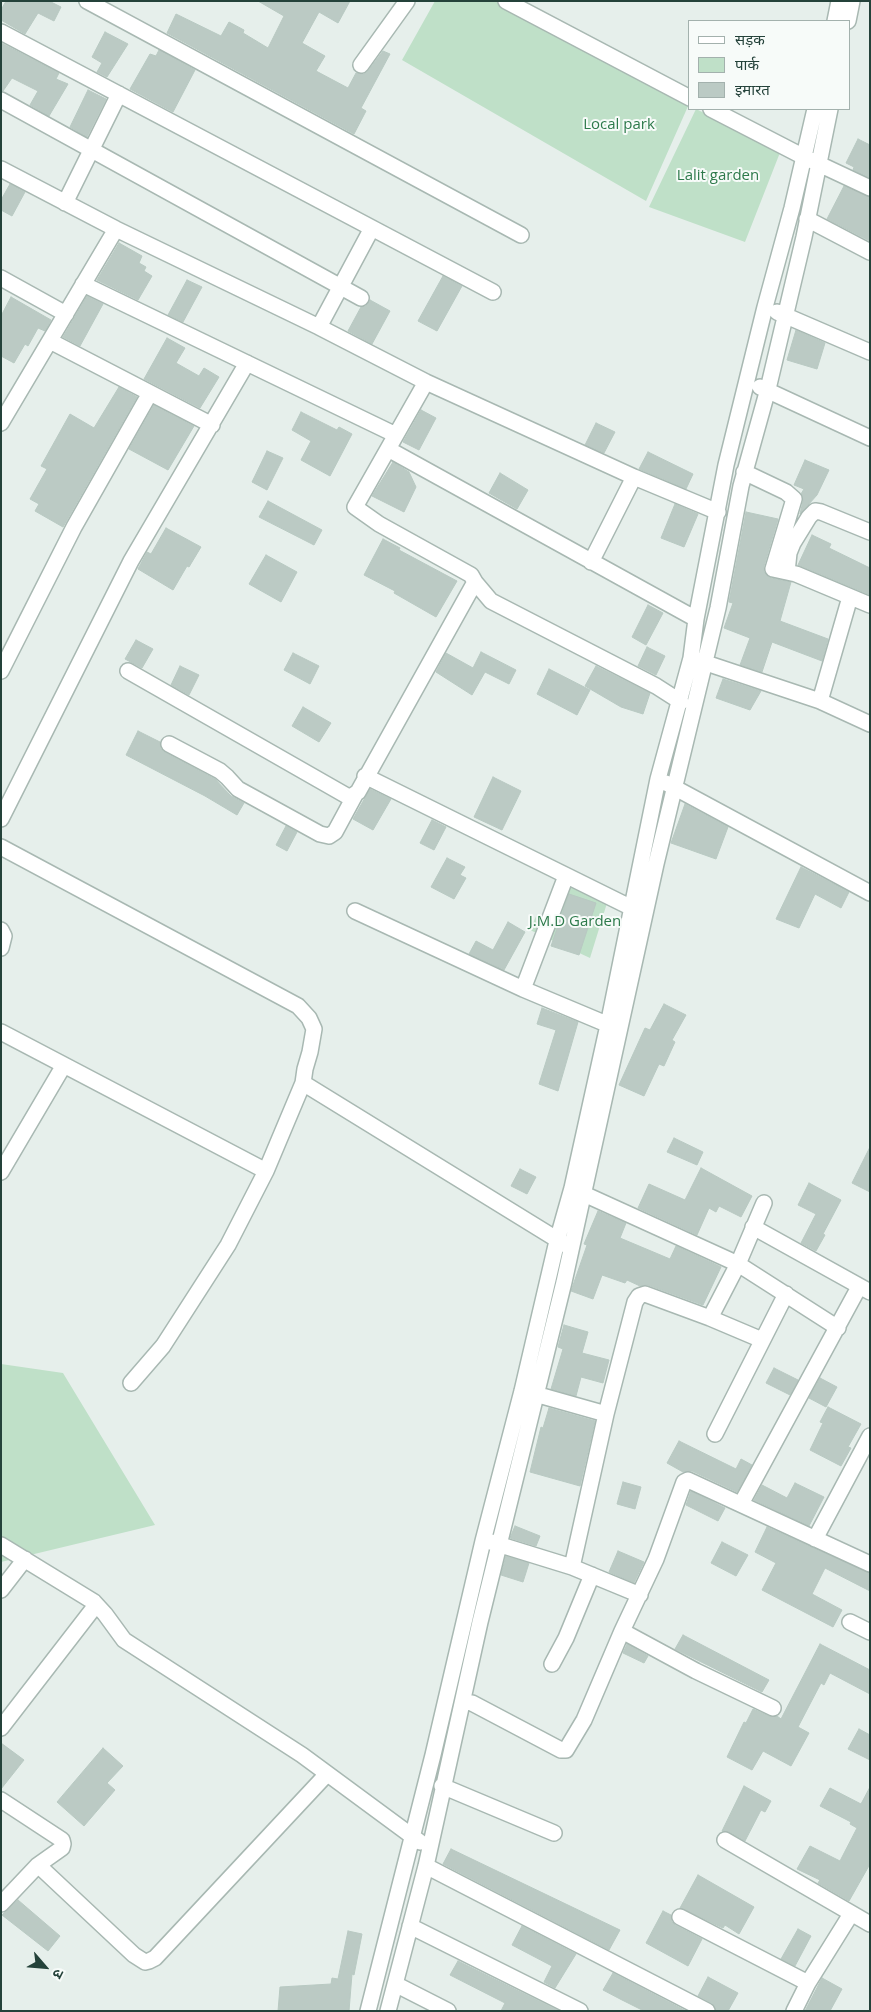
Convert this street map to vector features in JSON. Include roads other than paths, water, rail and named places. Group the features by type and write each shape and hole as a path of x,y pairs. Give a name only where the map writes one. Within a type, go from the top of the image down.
{"street":[{"path":"87,1 521,235"},
{"path":"361,65 407,1"},
{"path":"506,1 688,97"},
{"path":"835,20 839,1"},
{"path":"848,20 852,1"},
{"path":"1,32 493,292"},
{"path":"65,203 119,94"},
{"path":"1,100 361,298"},
{"path":"713,110 804,157 870,188"},
{"path":"388,2011 426,1866 442,1786 464,1701 480,1622 572,1248 584,1194 614,1027 631,908 658,779 680,702 698,660 696,619 726,465 765,307 792,208 815,110"},
{"path":"368,2011 412,1838 483,1541 522,1391 557,1241 645,915 675,788 698,660 744,472 768,389 807,220 830,110"},
{"path":"1,169 116,229 319,327 426,382 634,477 718,512"},
{"path":"807,220 870,252"},
{"path":"319,327 372,228"},
{"path":"1,423 116,229"},
{"path":"1,278 66,314"},
{"path":"84,284 396,435"},
{"path":"765,307 870,352"},
{"path":"50,341 212,425"},
{"path":"1,819 131,561 247,363"},
{"path":"426,382 355,507 379,524 471,575 491,601 656,686 680,702"},
{"path":"747,382 768,389 870,438"},
{"path":"1,671 74,527 150,393"},
{"path":"388,449 696,619"},
{"path":"744,472 786,492 794,499 773,567 775,570 796,574 870,605"},
{"path":"591,562 634,477"},
{"path":"787,572 789,552 793,543 809,517 815,511 870,532"},
{"path":"169,744 220,771 238,789 320,834 329,836 335,832 475,582"},
{"path":"820,701 850,597"},
{"path":"698,660 820,701 870,724"},
{"path":"128,671 347,796 355,794"},
{"path":"366,776 645,915"},
{"path":"658,779 870,893"},
{"path":"1,848 298,1006 309,1018 314,1029 303,1083 266,1171 228,1245 163,1346 130,1383"},
{"path":"523,989 566,876"},
{"path":"355,911 523,989 614,1027"},
{"path":"1,930 4,936 1,948"},
{"path":"3,1038 64,1065 266,1171"},
{"path":"1,1172 64,1065"},
{"path":"303,1083 557,1241 572,1248"},
{"path":"584,1194 738,1264 838,1328"},
{"path":"710,1318 738,1264 764,1204"},
{"path":"741,1504 838,1328 864,1290 753,1227"},
{"path":"572,1567 606,1414 639,1296 645,1294 762,1340"},
{"path":"714,1434 786,1294"},
{"path":"522,1391 606,1414"},
{"path":"815,1539 869,1440"},
{"path":"464,1701 472,1703 561,1750 566,1750 584,1720 622,1630 640,1595 686,1481 691,1481 870,1564"},
{"path":"483,1541 500,1544 572,1567 640,1595"},
{"path":"1,1544 96,1605 124,1640 302,1755 412,1838 430,1848"},
{"path":"1,1590 25,1559"},
{"path":"552,1664 566,1638 592,1575"},
{"path":"1,1728 96,1605"},
{"path":"850,1622 870,1632"},
{"path":"622,1630 696,1671 773,1708"},
{"path":"38,1865 134,1954 145,1962 149,1961 155,1958 327,1774"},
{"path":"442,1786 554,1833"},
{"path":"1,1800 62,1840 63,1844 62,1848 38,1865 1,1904"},
{"path":"725,1840 870,1924"},
{"path":"426,1866 707,2011"},
{"path":"794,2011 808,1984 851,1914"},
{"path":"680,1917 808,1984"},
{"path":"410,1926 580,2011"},
{"path":"395,1984 448,2011"}],"park label":[{"name":"Local park","path":"619,125"},
{"name":"Lalit garden","path":"718,176"},
{"name":"J.M.D Garden","path":"575,922"}]}
